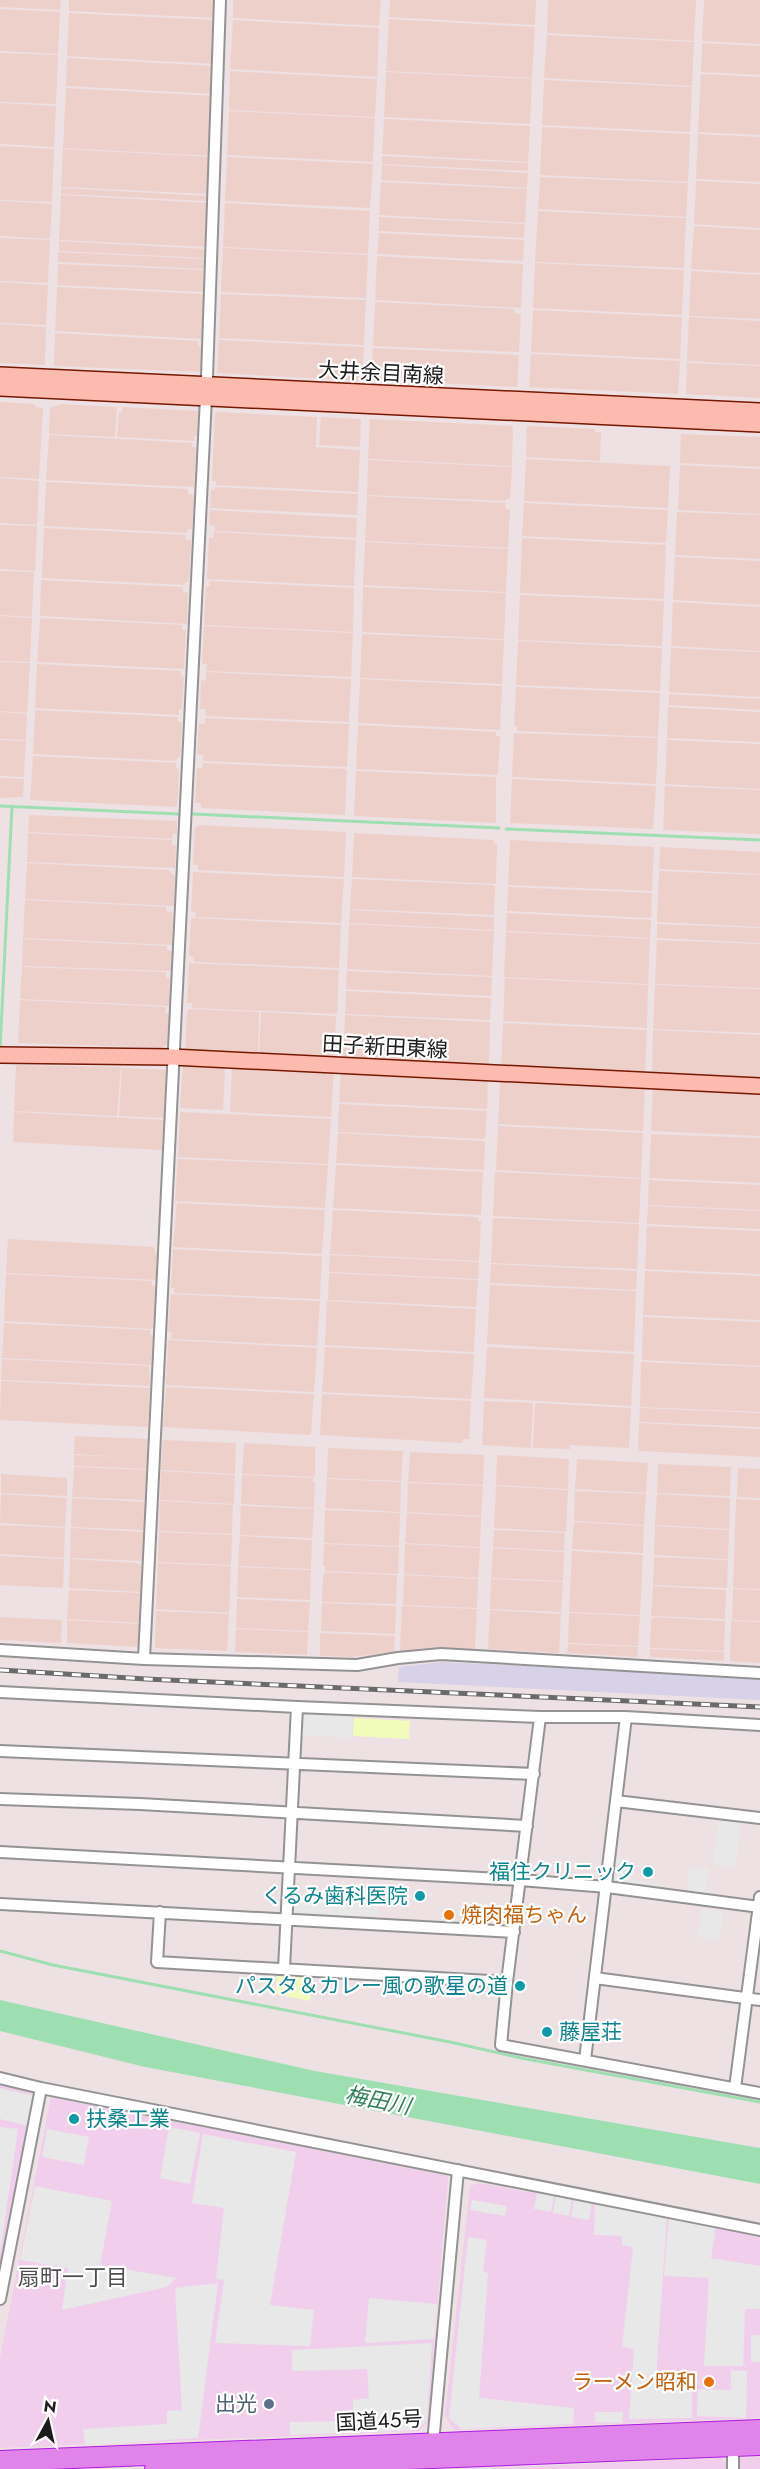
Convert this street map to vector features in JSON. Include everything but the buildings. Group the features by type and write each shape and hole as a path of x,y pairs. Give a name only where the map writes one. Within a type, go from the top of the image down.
{"highway":[{"name":"国道45号","path":"157,2469 275,2467 432,2457 760,2430"},
{"name":"国道45号","path":"0,2461 432,2457 760,2445"}],"street":[{"path":"144,1659 206,392 220,0"},
{"name":"大井余目南線","path":"0,375 206,392 760,411"},
{"path":"0,388 206,392 760,424"},
{"name":"田子新田東線","path":"4,1055 172,1057 760,1086"},
{"path":"0,1650 144,1659 357,1665 441,1654 760,1673"},
{"path":"0,1692 540,1718 626,1717 760,1725"},
{"path":"284,1969 297,1707"},
{"path":"585,2060 626,1717"},
{"path":"540,1718 501,2045 760,2093"},
{"path":"0,1751 534,1774"},
{"path":"0,1799 527,1826"},
{"path":"616,1801 760,1818"},
{"path":"0,1852 520,1880 760,1903 735,2088"},
{"path":"0,1904 514,1932"},
{"path":"160,1912 156,1962 507,1982"},
{"path":"595,1978 760,2000"},
{"path":"0,2078 760,2230"},
{"path":"0,2299 41,2088"},
{"path":"432,2457 458,2170"},
{"path":"733,2446 734,2469"}],"shaded area":[{"path":"0,0 61,0 60,10 0,7"},
{"path":"69,0 218,0 217,18 69,11"},
{"path":"233,0 381,0 379,26 233,18"},
{"path":"390,0 536,0 535,25 389,17"},
{"path":"548,0 696,0 694,41 547,33"},
{"path":"704,0 760,0 760,44 702,41"},
{"path":"0,9 60,12 58,54 0,51"},
{"path":"69,13 213,20 213,24 217,24 215,64 67,56"},
{"path":"389,19 535,27 532,78 386,71"},
{"path":"233,20 379,28 377,77 230,69"},
{"path":"547,35 694,42 692,86 544,78"},
{"path":"702,43 760,46 760,75 701,72"},
{"path":"0,53 58,55 56,104 0,102"},
{"path":"67,58 215,66 214,94 66,86"},
{"path":"230,71 377,79 375,117 229,110"},
{"path":"386,72 532,79 530,124 384,117"},
{"path":"701,74 760,77 760,135 698,132"},
{"path":"544,80 692,87 690,132 542,125"},
{"path":"66,88 214,96 211,156 63,148"},
{"path":"0,103 56,106 54,147 0,144"},
{"path":"229,111 375,118 373,162 227,155"},
{"path":"384,119 530,126 528,162 382,154"},
{"path":"542,127 690,134 688,182 540,175"},
{"path":"698,134 760,137 760,182 696,179"},
{"path":"0,146 54,149 52,202 0,200"},
{"path":"63,149 211,157 209,194 61,187"},
{"path":"382,156 528,163 528,171 382,164"},
{"path":"227,157 373,164 370,208 225,201"},
{"path":"382,165 528,173 527,188 381,180"},
{"path":"540,177 688,183 686,217 538,209"},
{"path":"696,181 760,184 760,228 694,224"},
{"path":"381,182 527,189 525,223 379,215"},
{"path":"61,188 209,196 209,199 208,201 61,194"},
{"path":"61,195 208,203 207,247 59,240"},
{"path":"0,201 52,204 50,239 0,236"},
{"path":"225,203 370,211 368,254 223,247"},
{"path":"538,211 686,218 684,268 535,262"},
{"path":"379,217 525,224 524,238 379,231"},
{"path":"694,226 760,230 760,273 691,269"},
{"path":"379,233 524,240 523,261 377,254"},
{"path":"0,238 50,240 48,283 0,281"},
{"path":"59,241 206,249 206,258 59,251"},
{"path":"223,248 368,255 366,298 221,292"},
{"path":"58,252 206,259 206,265 204,269 58,262"},
{"path":"377,256 523,264 521,308 375,300"},
{"path":"535,263 684,270 682,315 533,308"},
{"path":"58,264 204,270 206,273 205,292 57,285"},
{"path":"691,271 760,275 760,319 689,316"},
{"path":"0,282 48,285 46,325 0,323"},
{"path":"57,287 204,294 203,339 55,331"},
{"path":"221,294 366,300 364,345 219,338"},
{"path":"375,302 514,309 514,313 521,314 519,352 373,346"},
{"path":"533,310 682,317 680,359 531,352"},
{"path":"689,317 760,321 760,365 687,361"},
{"path":"0,324 46,327 45,365 0,363"},
{"path":"55,333 198,341 198,345 202,348 201,372 54,366"},
{"path":"219,340 364,347 362,381 217,373"},
{"path":"373,348 519,355 517,387 371,380"},
{"path":"531,354 680,361 678,394 529,387"},
{"path":"687,363 760,366 760,398 686,394"},
{"path":"0,402 35,404 35,407 43,408 39,479 0,477"},
{"path":"61,404 117,407 115,437 49,434 50,408"},
{"path":"122,407 198,411 197,436 194,436 194,441 117,437 119,412 122,412"},
{"path":"215,412 317,417 316,447 360,450 358,492 216,485 216,481 212,481"},
{"path":"321,417 361,419 360,447 319,445"},
{"path":"370,419 513,426 512,466 368,459"},
{"path":"527,426 595,429 595,432 601,432 600,461 526,457"},
{"path":"681,434 760,437 760,467 680,463"},
{"path":"49,435 192,443 192,447 196,447 194,487 46,480"},
{"path":"526,459 670,466 668,508 524,501"},
{"path":"368,460 512,467 510,499 506,501 367,495"},
{"path":"680,465 760,469 760,514 678,510"},
{"path":"0,478 39,481 37,525 0,523"},
{"path":"46,482 188,489 188,494 194,495 192,529 188,529 187,533 44,526"},
{"path":"215,487 358,494 357,515 210,508 211,490 215,490"},
{"path":"367,496 506,503 505,508 510,510 508,548 365,541"},
{"path":"524,503 668,510 666,543 522,536"},
{"path":"210,510 357,518 356,538 214,531 215,526 209,525"},
{"path":"677,512 760,515 760,559 675,555"},
{"path":"0,525 37,526 35,571 0,569"},
{"path":"44,528 186,535 186,540 191,540 189,582 185,582 185,585 42,578"},
{"path":"214,532 356,540 354,586 207,579 209,538 213,538"},
{"path":"522,538 666,545 664,599 520,593"},
{"path":"365,542 508,549 506,592 363,585"},
{"path":"675,557 760,561 760,605 673,600"},
{"path":"0,571 34,572 32,617 0,615"},
{"path":"41,580 183,587 183,592 188,593 187,624 40,616"},
{"path":"210,581 354,588 353,632 204,625 206,587 210,586"},
{"path":"363,587 506,593 504,639 362,632"},
{"path":"520,595 664,601 662,646 518,640"},
{"path":"673,602 760,607 760,651 671,646"},
{"path":"0,616 32,618 30,662 0,661"},
{"path":"40,618 182,625 182,630 186,630 184,669 37,662"},
{"path":"204,626 353,633 351,677 206,671 207,664 202,664"},
{"path":"362,634 504,640 502,684 360,678"},
{"path":"518,641 662,648 660,691 516,685"},
{"path":"671,648 760,652 760,697 669,692"},
{"path":"0,662 30,663 27,713 0,711"},
{"path":"37,664 181,671 181,676 184,677 182,709 179,709 179,715 35,708"},
{"path":"206,672 351,679 349,722 205,716 206,709 200,709 201,680 206,681"},
{"path":"360,679 502,686 500,730 358,723"},
{"path":"516,687 660,693 658,737 517,731 517,727 514,726"},
{"path":"669,694 760,699 760,710 669,705"},
{"path":"668,707 760,712 760,742 667,738"},
{"path":"35,710 178,717 178,722 182,722 180,757 177,757 177,761 33,754"},
{"path":"0,712 27,714 26,740 0,739"},
{"path":"205,718 349,724 347,767 203,761 203,755 197,754 199,724 205,724"},
{"path":"358,725 496,732 496,736 500,736 498,775 356,769"},
{"path":"514,733 658,738 656,784 512,777"},
{"path":"0,740 26,741 24,777 0,776"},
{"path":"667,740 760,744 760,789 665,784"},
{"path":"33,756 176,763 176,768 179,769 177,807 30,800"},
{"path":"203,763 347,769 345,815 201,808 201,803 195,803 197,768 202,768"},
{"path":"356,771 496,777 496,823 354,816"},
{"path":"0,778 24,779 23,797 0,798"},
{"path":"512,779 656,786 653,829 510,823"},
{"path":"665,786 760,790 760,834 663,830"},
{"path":"29,815 177,821 177,833 173,834 172,839 28,832"},
{"path":"200,825 346,832 344,877 198,870 198,865 193,865 195,828"},
{"path":"28,833 172,840 172,845 176,845 175,868 27,862"},
{"path":"354,833 494,840 497,844 496,884 352,877"},
{"path":"510,840 654,847 652,891 508,885"},
{"path":"660,847 760,852 760,874 659,869"},
{"path":"27,863 168,870 175,876 174,906 25,899"},
{"path":"659,871 760,875 760,927 657,922"},
{"path":"193,872 344,879 341,923 195,917 196,912 191,911"},
{"path":"352,879 493,885 495,887 494,915 350,909"},
{"path":"508,887 652,893 651,918 507,911"},
{"path":"25,900 166,907 166,911 173,913 172,945 23,938"},
{"path":"350,910 494,917 494,930 349,923"},
{"path":"507,913 651,920 650,938 506,931"},
{"path":"191,918 341,925 339,968 194,962 194,957 189,956"},
{"path":"349,924 494,931 492,976 347,969"},
{"path":"657,924 760,928 760,943 657,938"},
{"path":"506,932 650,939 648,984 504,977"},
{"path":"23,939 167,946 167,950 172,951 171,971 22,966"},
{"path":"657,940 760,944 760,988 655,984"},
{"path":"189,963 339,970 337,1014 192,1008 192,1003 187,1003"},
{"path":"22,967 166,972 166,977 170,978 169,1006 20,999"},
{"path":"347,971 492,977 491,996 346,989"},
{"path":"505,978 648,985 647,1028 503,1021"},
{"path":"655,985 760,989 760,1033 653,1029"},
{"path":"346,991 491,998 490,1020 345,1014"},
{"path":"20,1000 166,1007 165,1013 169,1013 168,1043 162,1048 18,1043"},
{"path":"189,1009 259,1012 258,1056 185,1053"},
{"path":"261,1012 336,1016 334,1059 259,1056"},
{"path":"345,1015 490,1022 489,1066 343,1059"},
{"path":"503,1023 647,1030 645,1074 501,1067"},
{"path":"653,1030 760,1035 760,1079 652,1074"},
{"path":"16,1065 121,1067 117,1116 14,1111"},
{"path":"183,1066 225,1068 223,1110 180,1108"},
{"path":"122,1068 166,1070 164,1118 119,1116"},
{"path":"232,1068 334,1072 331,1117 230,1112"},
{"path":"341,1072 488,1080 487,1109 339,1102"},
{"path":"500,1080 645,1088 643,1131 498,1124"},
{"path":"653,1088 760,1093 760,1136 651,1131"},
{"path":"339,1104 487,1111 485,1139 338,1132"},
{"path":"14,1112 164,1120 162,1150 13,1142"},
{"path":"180,1112 331,1119 328,1164 178,1157"},
{"path":"498,1126 643,1133 641,1178 496,1170"},
{"path":"338,1133 483,1141 485,1143 484,1170 336,1163"},
{"path":"651,1134 760,1138 760,1183 649,1178"},
{"path":"178,1159 328,1165 325,1208 175,1201"},
{"path":"336,1165 483,1172 481,1215 333,1208"},
{"path":"495,1172 641,1179 639,1223 493,1216"},
{"path":"649,1180 760,1185 760,1210 648,1205"},
{"path":"177,1203 325,1210 322,1254 173,1247"},
{"path":"648,1206 760,1211 760,1229 647,1224"},
{"path":"333,1210 478,1217 478,1221 481,1221 479,1261 330,1254"},
{"path":"493,1218 639,1224 637,1269 491,1263"},
{"path":"647,1226 760,1231 760,1274 645,1269"},
{"path":"8,1239 154,1247 157,1257 156,1280 6,1273"},
{"path":"173,1249 322,1256 320,1299 174,1293 174,1288 171,1288"},
{"path":"330,1255 479,1262 478,1279 329,1272"},
{"path":"491,1264 637,1271 636,1290 490,1283"},
{"path":"645,1271 760,1276 760,1320 643,1315"},
{"path":"329,1273 478,1280 476,1307 328,1300"},
{"path":"6,1274 152,1281 152,1285 155,1285 153,1329 4,1321"},
{"path":"490,1285 636,1291 634,1352 487,1344"},
{"path":"171,1294 320,1301 317,1346 171,1339 172,1333 168,1332"},
{"path":"327,1301 476,1309 474,1352 325,1345"},
{"path":"643,1317 760,1322 760,1366 642,1360"},
{"path":"4,1323 150,1330 150,1335 153,1336 151,1365 2,1358"},
{"path":"168,1340 317,1348 314,1392 166,1385"},
{"path":"325,1347 474,1354 471,1399 322,1392"},
{"path":"487,1347 634,1354 631,1406 484,1398"},
{"path":"2,1359 149,1366 150,1386 1,1380"},
{"path":"641,1362 760,1367 760,1412 640,1407"},
{"path":"1,1381 150,1388 148,1427 0,1420"},
{"path":"166,1387 314,1394 311,1435 163,1427"},
{"path":"322,1394 471,1401 469,1439 463,1439 462,1443 320,1435"},
{"path":"484,1401 533,1403 531,1448 482,1445"},
{"path":"535,1403 631,1408 629,1448 570,1445 570,1449 533,1448"},
{"path":"640,1408 760,1413 760,1427 639,1422"},
{"path":"639,1423 760,1429 760,1457 638,1451"},
{"path":"75,1436 148,1439 147,1469 74,1466 74,1455 122,1457 74,1454"},
{"path":"163,1440 236,1443 235,1474 161,1470"},
{"path":"244,1443 315,1447 315,1477 242,1474"},
{"path":"328,1448 403,1451 401,1481 327,1478"},
{"path":"410,1452 484,1455 483,1485 408,1482"},
{"path":"497,1455 569,1459 568,1489 496,1485"},
{"path":"577,1459 648,1463 646,1493 575,1489"},
{"path":"658,1464 731,1467 730,1496 657,1493"},
{"path":"74,1467 147,1470 145,1500 72,1497"},
{"path":"738,1468 760,1469 760,1498 737,1497"},
{"path":"161,1471 235,1475 234,1504 160,1500"},
{"path":"1,1474 67,1478 67,1496 1,1493"},
{"path":"242,1475 313,1478 315,1482 314,1508 241,1504"},
{"path":"327,1479 401,1482 400,1512 325,1508"},
{"path":"408,1483 483,1486 481,1516 407,1512"},
{"path":"496,1486 568,1490 566,1532 494,1528"},
{"path":"575,1491 646,1494 644,1525 574,1521"},
{"path":"1,1494 67,1498 65,1527 0,1523"},
{"path":"657,1494 730,1498 729,1529 655,1525"},
{"path":"72,1498 145,1502 144,1530 71,1527"},
{"path":"736,1499 760,1500 760,1589 733,1588"},
{"path":"160,1501 233,1505 232,1534 159,1531"},
{"path":"241,1506 314,1509 312,1538 240,1535"},
{"path":"325,1510 400,1513 399,1546 324,1543"},
{"path":"407,1513 481,1517 480,1547 405,1543"},
{"path":"574,1522 644,1526 643,1553 572,1549"},
{"path":"0,1525 65,1528 64,1558 0,1554"},
{"path":"655,1526 729,1530 728,1559 654,1555"},
{"path":"71,1528 144,1532 143,1561 70,1558"},
{"path":"494,1530 565,1533 564,1551 493,1547"},
{"path":"159,1532 232,1535 231,1565 158,1562"},
{"path":"240,1536 312,1540 311,1569 238,1566"},
{"path":"324,1544 399,1547 398,1574 325,1571 325,1566 323,1566"},
{"path":"405,1544 480,1548 478,1578 404,1574"},
{"path":"493,1548 564,1552 563,1581 491,1578"},
{"path":"572,1551 643,1555 640,1615 569,1612"},
{"path":"0,1556 64,1559 63,1588 0,1585"},
{"path":"654,1557 728,1560 727,1588 653,1585"},
{"path":"70,1559 138,1563 142,1567 141,1592 69,1588"},
{"path":"158,1563 231,1566 229,1613 156,1609"},
{"path":"238,1567 311,1570 310,1600 237,1597"},
{"path":"325,1572 397,1575 396,1604 322,1602"},
{"path":"404,1575 478,1579 477,1608 403,1605"},
{"path":"491,1579 563,1582 561,1612 490,1609"},
{"path":"653,1586 726,1590 725,1619 651,1616"},
{"path":"733,1589 760,1590 760,1621 732,1620"},
{"path":"69,1590 141,1593 140,1623 67,1619"},
{"path":"237,1599 310,1602 308,1631 236,1628"},
{"path":"322,1603 396,1606 395,1634 321,1631"},
{"path":"402,1606 477,1609 475,1649 430,1648 400,1651"},
{"path":"490,1610 561,1614 559,1653 488,1649"},
{"path":"156,1611 229,1614 227,1651 155,1648"},
{"path":"569,1613 640,1616 638,1646 568,1643"},
{"path":"0,1617 62,1620 61,1643 0,1640"},
{"path":"654,1617 725,1621 724,1651 650,1648 651,1620"},
{"path":"67,1620 140,1624 139,1647 67,1643"},
{"path":"731,1621 760,1622 760,1663 730,1661"},
{"path":"236,1629 308,1632 307,1655 235,1652"},
{"path":"320,1633 395,1636 394,1652 351,1657 320,1656"},
{"path":"568,1644 638,1647 637,1657 567,1653"},
{"path":"650,1649 724,1652 724,1661 650,1657"},
{"path":"442,1662 760,1677 760,1700 398,1682 399,1667"},
{"path":"304,1713 352,1715 351,1738 302,1735"},
{"path":"354,1718 410,1721 409,1739 353,1736"},
{"path":"719,1816 742,1819 735,1868 713,1864"},
{"path":"617,1857 629,1859 628,1866 633,1874 632,1880 660,1884 659,1890 613,1883"},
{"path":"690,1866 709,1869 705,1896 686,1894"},
{"path":"294,1893 378,1899 378,1916 292,1913"},
{"path":"701,1909 723,1912 720,1940 698,1937"},
{"path":"278,1971 313,1974 310,2001 275,1994"},
{"path":"0,2084 28,2091 34,2105 0,2279"},
{"path":"0,2088 34,2096 27,2126 0,2119"},
{"path":"51,2097 448,2176 428,2423 418,2431 0,2448 0,2358"},
{"path":"0,2127 18,2129 0,2254"},
{"path":"169,2127 200,2133 190,2184 160,2178"},
{"path":"47,2129 89,2137 84,2165 42,2157"},
{"path":"203,2134 296,2152 270,2305 314,2310 310,2346 215,2343 224,2280 216,2279 224,2208 192,2203"},
{"path":"479,2183 760,2234 760,2418 454,2430 445,2415 470,2186"},
{"path":"35,2186 112,2201 100,2265 176,2278 167,2287 62,2310 68,2268 20,2260"},
{"path":"537,2193 554,2195 551,2212 534,2209"},
{"path":"556,2195 572,2198 569,2216 553,2213"},
{"path":"574,2198 592,2201 589,2220 571,2217"},
{"path":"472,2200 507,2206 505,2216 470,2210"},
{"path":"595,2204 667,2216 656,2378 662,2380 662,2389 692,2391 692,2418 629,2419 634,2349 622,2347 633,2247 622,2245 622,2236 594,2235"},
{"path":"669,2217 716,2225 711,2258 760,2266 760,2309 745,2309 743,2366 704,2366 709,2278 664,2276"},
{"path":"468,2237 487,2240 483,2272 488,2273 479,2398 574,2408 573,2424 461,2429 449,2418"},
{"path":"218,2283 198,2438 85,2445 83,2429 167,2424 167,2411 182,2410 175,2288"},
{"path":"369,2298 437,2304 434,2339 365,2343"},
{"path":"751,2335 760,2335 760,2362 751,2362"},
{"path":"432,2343 427,2421 417,2430 290,2435 290,2422 352,2421 353,2400 369,2398 367,2369 292,2371 292,2350"},
{"path":"731,2370 747,2371 746,2418 697,2416 698,2389 731,2390"},
{"path":"595,2412 623,2412 622,2423 595,2422"},
{"path":"760,2457 760,2469 734,2469 739,2458"},
{"path":"722,2458 727,2469 473,2469"}],"water":[{"name":"梅田川","path":"0,2000 315,2071 760,2148 760,2184 145,2067 0,2031"}],"waterway":[{"path":"0,806 179,814"},
{"path":"0,1050 12,806"},
{"path":"193,814 499,828"},
{"path":"506,829 760,840"},
{"path":"0,1951 53,1965 450,2042 526,2059 760,2102"}],"railway":[{"path":"0,1670 146,1679 760,1707"}],"place":[{"name":"福住クリニック","path":"648,1872"},
{"name":"くるみ歯科医院","path":"420,1896"},
{"name":"焼肉福ちゃん","path":"449,1915"},
{"name":"パスタ＆カレー風の歌星の道","path":"520,1986"},
{"name":"藤屋荘","path":"547,2032"},
{"name":"扶桑工業","path":"74,2119"},
{"name":"ラーメン昭和","path":"709,2382"},
{"name":"出光","path":"269,2404"}],"district":[{"name":"扇町一丁目","path":"73,2277"}]}
